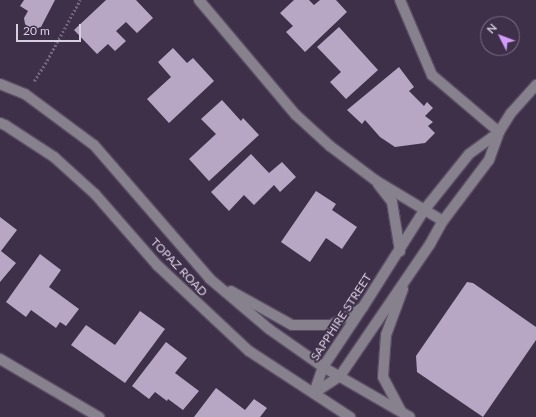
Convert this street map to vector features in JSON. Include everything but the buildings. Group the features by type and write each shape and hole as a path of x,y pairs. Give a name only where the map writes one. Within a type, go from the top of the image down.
{"street":[{"path":"199,0 296,114 330,146 376,180 425,209 443,222"},
{"path":"400,0 432,75 499,132"},
{"name":"TOPAZ ROAD","path":"0,84 25,94 94,145 210,279 269,329 323,366 410,417"},
{"path":"314,393 340,376 443,222 489,160 499,132 511,113 536,85"},
{"name":"TOPAZ ROAD","path":"0,123 54,157 95,194 157,264 204,311 249,351 350,417"},
{"name":"SAPPHIRE STREET","path":"314,393 323,366 364,308 425,209 469,154 499,132"},
{"path":"376,180 392,202 400,251"},
{"path":"402,411 383,377 386,335 408,276"},
{"name":"TOPAZ ROAD","path":"210,279 292,325 331,325 364,308"},
{"path":"0,359 99,417"}],"path":[{"path":"25,94 45,64 80,0"}]}
